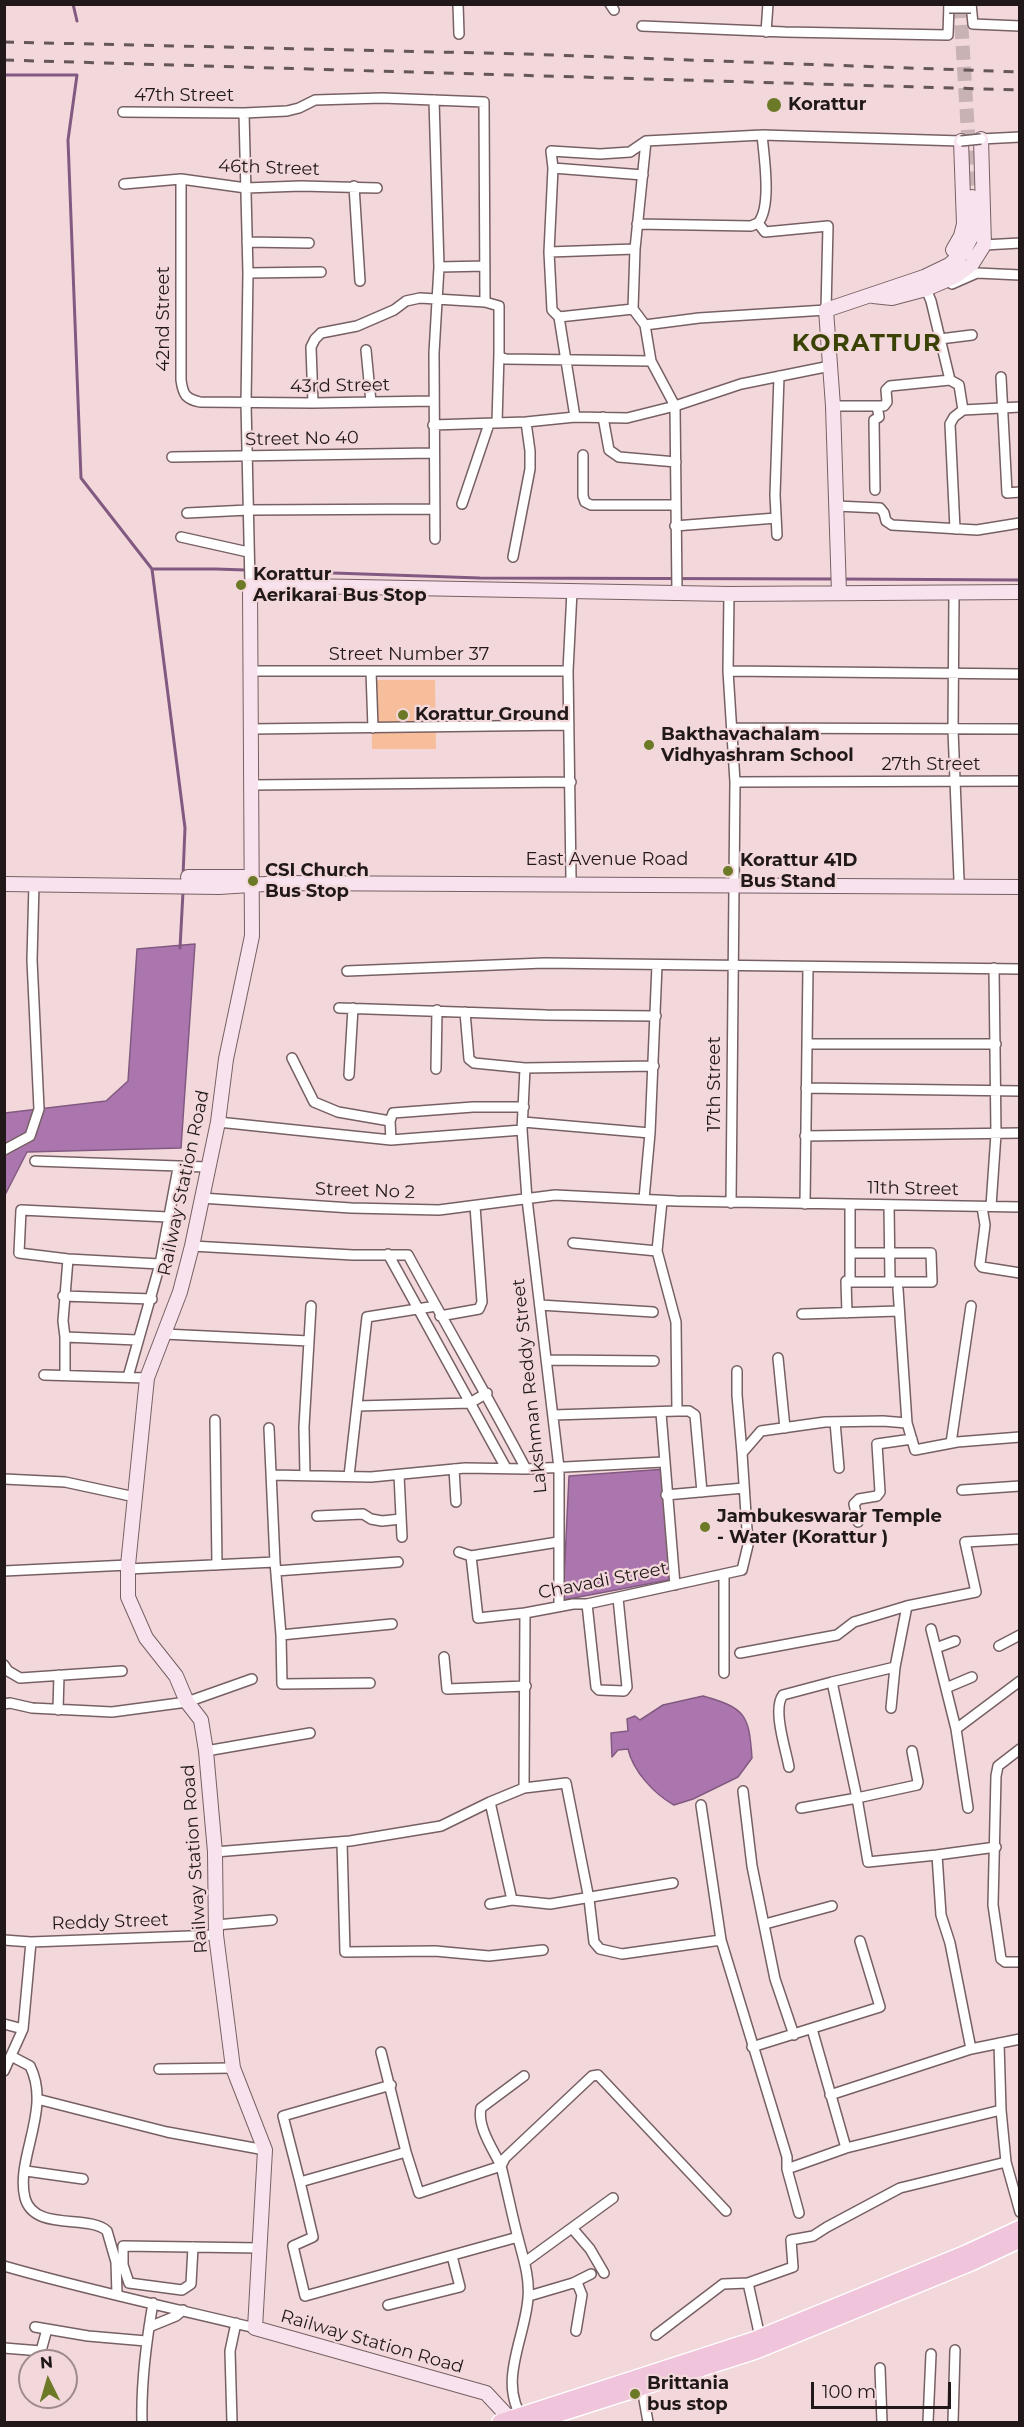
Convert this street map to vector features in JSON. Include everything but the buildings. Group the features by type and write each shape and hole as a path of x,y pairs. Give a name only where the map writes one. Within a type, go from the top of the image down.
{"main road":[{"path":"513,2420 760,2337 966,2253 1020,2228"},
{"path":"542,2421 756,2351 971,2263 1020,2240"}],"street":[{"path":"458,4 459,34"},
{"path":"766,32 768,4"},
{"path":"642,26 766,32 948,35 949,7 971,6 973,24 1020,26"},
{"name":"47th Street","path":"123,112 287,111 315,100 382,98 484,102 485,266"},
{"path":"434,100 439,267 434,353 435,540"},
{"path":"244,113 248,273 246,403 249,580 572,591 677,583 729,594 839,588 954,594 1020,592"},
{"path":"637,224 751,226 758,224 762,219 765,202 762,135"},
{"path":"576,417 560,317 552,310 549,252 553,168 551,151 600,154 630,152 646,141 762,135 962,141 1020,137"},
{"path":"927,291 956,276 972,264 984,245 981,139"},
{"path":"646,141 635,249 633,309 645,325 651,361 675,406 677,583"},
{"path":"865,295 887,280 931,267 946,259 956,247 964,224 962,141"},
{"path":"553,168 642,175"},
{"name":"46th Street","path":"124,184 181,179 246,188 354,186 377,188"},
{"name":"42nd Street","path":"181,179 182,392 188,399 200,402 246,403"},
{"path":"354,186 360,281"},
{"path":"645,325 699,318 826,310 924,277 949,266 963,253 971,237 972,197"},
{"path":"758,224 765,232 828,226 826,310 833,406 839,588"},
{"path":"247,242 309,243"},
{"path":"984,245 1020,243"},
{"path":"549,252 635,249"},
{"path":"439,267 485,266 485,302"},
{"path":"248,273 321,272"},
{"path":"865,295 892,298 927,291 977,273 1020,275"},
{"path":"927,291 950,380"},
{"path":"313,403 311,347 321,333 357,326 394,310 406,301 420,298 438,301 485,302 499,306 500,354 493,424 462,504"},
{"path":"560,317 633,309"},
{"path":"940,339 972,335"},
{"path":"366,350 371,402"},
{"path":"500,354 501,358 506,359 566,362 651,361"},
{"path":"433,425 526,423 576,417 627,418 675,406 741,384 830,366"},
{"path":"777,535 775,495 779,376"},
{"path":"1001,377 1007,493 1020,492"},
{"path":"833,406 884,406 887,402 886,390 890,386 950,380 959,385 963,410"},
{"name":"43rd Street","path":"246,403 434,401"},
{"path":"875,490 874,420 879,417 877,406"},
{"path":"955,529 950,424 963,410 1002,410 1020,407"},
{"path":"603,417 609,450 620,457 675,462"},
{"path":"513,557 530,469 526,423"},
{"name":"Street No 40","path":"172,457 434,453"},
{"path":"583,455 585,502 591,505 675,505"},
{"path":"836,506 880,508 886,521 892,525 977,530 1020,523"},
{"path":"187,513 248,510 435,509"},
{"path":"675,526 776,518"},
{"path":"181,537 248,549"},
{"name":"Railway Station Road","path":"249,580 252,936 226,1059 218,1122 192,1246 180,1292 147,1378 128,1567 128,1597 146,1638 176,1676 187,1702 201,1720 215,1852 216,1930 233,2068 266,2150 255,2328 486,2393 513,2420"},
{"path":"572,591 568,671 572,878"},
{"name":"17th Street","path":"729,594 728,671 735,782 731,1203"},
{"path":"954,594 953,730 959,880"},
{"name":"Street Number 37","path":"250,671 568,671"},
{"path":"371,671 373,728"},
{"path":"728,671 1020,674"},
{"path":"251,729 569,725"},
{"path":"732,728 1020,729"},
{"path":"252,785 571,782"},
{"name":"27th Street","path":"735,782 1020,782"},
{"path":"4,875 161,881"},
{"name":"East Avenue Road","path":"253,881 572,878 1020,887"},
{"name":"East Avenue Road","path":"161,881 1020,879"},
{"path":"4,884 161,881"},
{"path":"4,1150 30,1136 39,1109 32,960 34,884"},
{"path":"347,971 544,963 1020,969"},
{"path":"644,1199 654,1066 657,965"},
{"path":"805,1204 808,967"},
{"path":"994,968 996,1134 980,1264 982,1267 1020,1273"},
{"path":"339,1008 656,1016"},
{"path":"349,1075 353,1008"},
{"path":"436,1069 437,1010"},
{"path":"465,1012 470,1061 474,1063 525,1068 654,1066"},
{"path":"807,1044 996,1044"},
{"path":"292,1058 314,1102 338,1112 390,1121"},
{"name":"Lakshman Reddy Street","path":"525,1068 523,1126 527,1199 559,1468 559,1606"},
{"path":"806,1088 1020,1090"},
{"path":"391,1140 390,1121 393,1113 473,1107 524,1107"},
{"path":"218,1122 391,1140 523,1126 650,1133"},
{"path":"806,1136 1020,1133"},
{"path":"35,1161 178,1168 207,1167"},
{"path":"128,1377 137,1340 152,1299 178,1168"},
{"name":"Street No 2","path":"201,1198 351,1208 439,1210 555,1195 662,1201"},
{"path":"662,1201 657,1251 676,1322 677,1411"},
{"name":"11th Street","path":"662,1201 1020,1207"},
{"path":"850,1205 850,1253 850,1282 890,1281 930,1284 932,1254 850,1253"},
{"path":"889,1205 890,1281"},
{"path":"440,1316 472,1312 479,1309 482,1302 475,1206"},
{"path":"160,1264 68,1259 19,1253 21,1210 168,1217"},
{"path":"573,1242 657,1251"},
{"path":"192,1246 353,1255 408,1255 440,1316 487,1393 526,1470"},
{"path":"388,1254 506,1468"},
{"path":"65,1375 63,1296 68,1259"},
{"path":"846,1281 847,1313"},
{"path":"898,1289 907,1423 915,1450 951,1443 1020,1437"},
{"path":"63,1296 152,1299"},
{"path":"540,1305 653,1312"},
{"path":"305,1475 304,1427 311,1306"},
{"path":"349,1476 367,1317 436,1306"},
{"path":"951,1443 971,1306"},
{"path":"802,1314 899,1311"},
{"path":"164,1334 309,1341"},
{"path":"65,1337 137,1340"},
{"path":"778,1358 785,1428"},
{"path":"546,1360 654,1361"},
{"name":"Chavadi Street","path":"524,1788 525,1613 618,1598 742,1570 748,1545 737,1371"},
{"path":"44,1375 147,1378"},
{"path":"357,1406 470,1403 487,1393"},
{"path":"553,1415 689,1411 695,1415 702,1492"},
{"path":"661,1413 663,1462 675,1585"},
{"path":"215,1420 217,1565"},
{"path":"742,1453 761,1431 835,1422 907,1423"},
{"path":"835,1422 839,1468"},
{"path":"269,1428 282,1684 370,1683"},
{"path":"858,1522 854,1504 859,1499 877,1496 880,1492 877,1444 912,1439"},
{"path":"271,1475 399,1475 454,1469 526,1470 663,1462"},
{"path":"454,1469 456,1502"},
{"path":"399,1475 402,1537"},
{"path":"4,1479 65,1482 135,1497"},
{"path":"962,1490 1020,1486"},
{"path":"666,1495 744,1488"},
{"path":"317,1516 363,1514 371,1519 382,1521 401,1519"},
{"path":"740,1653 837,1635 854,1622 907,1606 976,1592 965,1542 1020,1539"},
{"path":"459,1552 471,1556 558,1542"},
{"path":"471,1556 478,1618 525,1613"},
{"path":"4,1571 217,1565 275,1567 398,1562"},
{"path":"724,1574 724,1673"},
{"path":"587,1604 596,1687 599,1690 624,1690 627,1687 618,1598"},
{"path":"891,1707 895,1666 907,1606"},
{"path":"281,1635 392,1624"},
{"path":"931,1629 956,1729 968,1808"},
{"path":"999,1646 1020,1635"},
{"path":"936,1648 955,1641"},
{"path":"444,1657 447,1689 526,1686"},
{"path":"4,1665 8,1671 20,1678 122,1671"},
{"path":"789,1767 778,1713 779,1700 783,1695 895,1666"},
{"path":"58,1710 59,1675"},
{"path":"946,1688 972,1677"},
{"path":"4,1704 58,1710 112,1712 187,1702 252,1679"},
{"path":"956,1729 1020,1681"},
{"path":"832,1682 868,1862 996,1847"},
{"path":"206,1751 310,1733"},
{"path":"1020,1749 998,1766 996,1776 993,1905 1001,1959 1005,1962 1020,1962"},
{"path":"801,1808 917,1785 912,1751"},
{"path":"215,1852 342,1842 441,1827 524,1788 566,1783 589,1899 594,1942 600,1949 622,1954 722,1940"},
{"path":"743,1791 752,1866 775,1979 794,2035"},
{"path":"490,1802 512,1900"},
{"path":"701,1805 722,1940 752,2047 787,2157 787,2169 799,2213"},
{"path":"342,1842 345,1952 435,1951 489,1956 543,1950"},
{"path":"937,1855 941,1915 951,1943 971,2049"},
{"path":"490,1904 512,1900 550,1904 672,1884"},
{"path":"765,1924 832,1906"},
{"name":"Reddy Street","path":"4,1940 31,1941 216,1930 272,1920"},
{"path":"4,2071 23,2029 31,1941"},
{"path":"752,2047 880,2007 860,1941"},
{"path":"4,2024 23,2029"},
{"path":"812,2029 846,2148"},
{"path":"830,2095 971,2049 1020,2039"},
{"path":"999,2043 1001,2110 1007,2166 1020,2212"},
{"path":"381,2052 406,2152 419,2193 501,2166 505,2158 592,2076 598,2075 726,2211"},
{"path":"11,2056 30,2066 37,2084 37,2099 26,2171 26,2199 29,2207 38,2215 98,2226 107,2231 116,2262 117,2294"},
{"path":"159,2069 233,2068"},
{"path":"513,2420 513,2369 529,2296 525,2262 501,2166 480,2116 481,2108 524,2076"},
{"path":"391,2085 283,2116 313,2237 293,2246 305,2296 518,2237"},
{"path":"37,2099 167,2132 266,2150"},
{"path":"787,2169 846,2148 1001,2110"},
{"path":"300,2182 406,2152"},
{"path":"656,2336 723,2284 748,2283 793,2267 791,2240 813,2236 900,2188 1007,2166 1020,2167"},
{"path":"26,2171 83,2179"},
{"path":"525,2262 613,2198"},
{"path":"572,2228 590,2249 604,2273"},
{"path":"193,2247 191,2283 188,2287 182,2290 129,2283 123,2265 123,2246 193,2247 260,2248"},
{"path":"388,2305 460,2287 452,2256"},
{"path":"4,2266 70,2285 153,2302 255,2328"},
{"path":"529,2296 573,2283 591,2274"},
{"path":"573,2283 578,2285 582,2295 576,2331"},
{"path":"748,2283 760,2337"},
{"path":"142,2422 140,2403 146,2341 153,2302"},
{"path":"149,2326 176,2316 183,2310"},
{"path":"232,2422 230,2351 236,2323"},
{"path":"35,2327 88,2336 146,2341"},
{"path":"4,2348 41,2351 47,2330"},
{"path":"953,2422 955,2350"},
{"path":"928,2422 931,2354"},
{"path":"880,2368 882,2422"},
{"path":"642,2388 648,2422"}],"shaded area":[{"name":"Korattur Ground","path":"371,680 435,680 436,749 372,749"},
{"path":"195,944 181,1148 27,1152 5,1195 5,1113 106,1101 128,1081 137,949"},
{"path":"666,1469 674,1579 563,1600 569,1476"},
{"path":"703,1696 728,1705 743,1715 749,1732 752,1758 738,1777 693,1799 674,1805 659,1795 645,1781 634,1765 628,1749 618,1750 612,1757 611,1733 628,1731 627,1719 635,1716 640,1720 663,1705"}],"waterway":[{"path":"73,4 77,21"},
{"path":"4,75 77,75 68,140 81,478 152,569 185,828 183,876"},
{"path":"152,569 480,578 835,579"},
{"path":"841,579 1020,580"},
{"path":"180,948 183,892"}],"tunnel":[{"path":"960,4 972,197"}],"railway":[{"path":"4,42 525,54 1020,72"},
{"path":"4,60 1020,90"}],"place":[{"name":"Korattur","path":"774,105"},
{"name":"Korattur Aerikarai Bus Stop","path":"241,585"},
{"name":"Korattur Ground","path":"403,715"},
{"name":"Bakthavachalam Vidhyashram School","path":"649,745"},
{"name":"Korattur 41D Bus Stand","path":"728,871"},
{"name":"CSI Church Bus Stop","path":"253,881"},
{"name":"Jambukeswarar Temple - Water (Korattur )","path":"705,1527"},
{"name":"Brittania bus stop","path":"635,2394"}],"district":[{"name":"KORATTUR","path":"867,344"}]}
